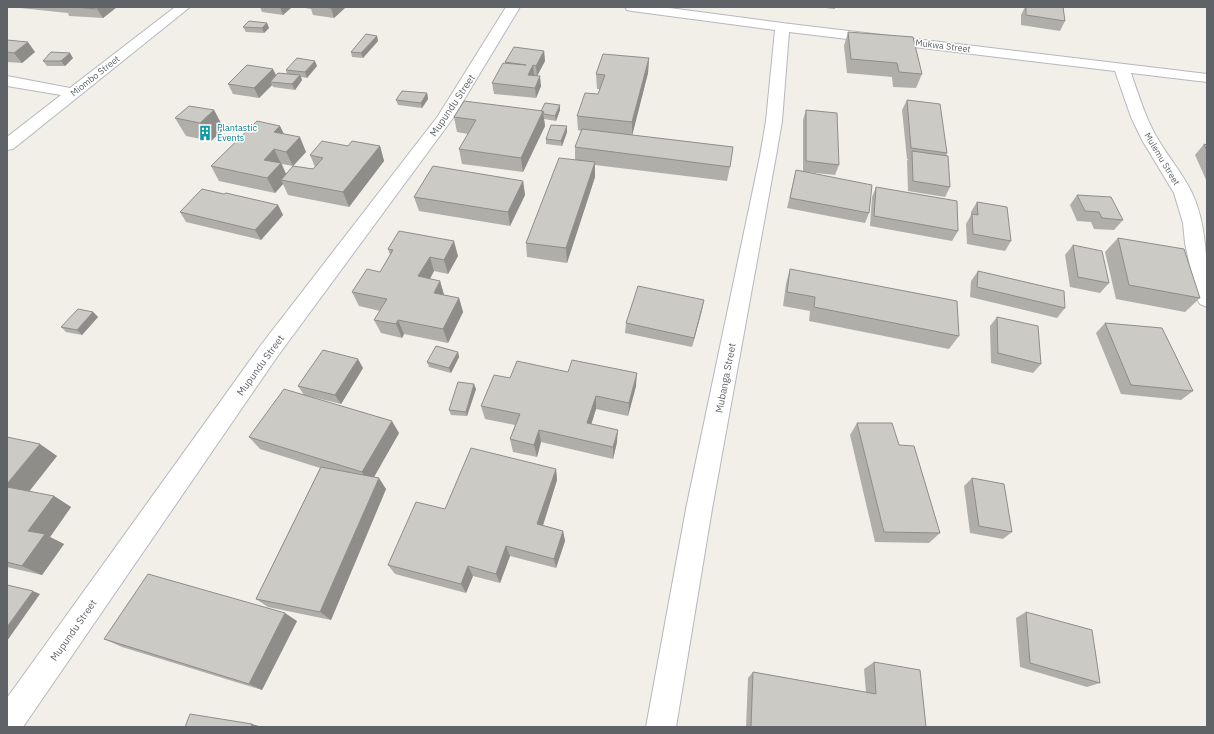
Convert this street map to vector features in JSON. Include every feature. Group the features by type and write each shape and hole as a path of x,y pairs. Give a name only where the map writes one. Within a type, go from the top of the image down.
{"street":[{"name":"Miombo Street","path":"7,145 183,7"},
{"name":"Mupundu Street","path":"7,724 270,351 445,118 513,7"},
{"name":"Mukwa Street","path":"632,7 782,27 1207,78"},
{"name":"Mubanga Street","path":"661,727 699,509 768,156 774,121 782,27"},
{"name":"Mulemu Street","path":"1121,67 1139,117 1150,140 1174,177 1182,193 1201,244 1207,299"},
{"path":"7,81 74,93"}],"building":[{"path":"77,7 99,7 97,9"},
{"path":"1026,7 1063,7 1065,21 1026,15"},
{"path":"249,21 267,23 262,28 243,27"},
{"path":"848,32 913,37 922,74 899,72 897,63 851,59"},
{"path":"366,34 377,36 361,53 351,52"},
{"path":"7,40 28,42 14,53 7,52"},
{"path":"514,47 544,51 536,66 533,65 528,75 540,76 535,88 492,83 503,63 526,65 505,62"},
{"path":"51,52 70,53 61,61 43,61"},
{"path":"603,54 649,58 632,122 577,116 585,93 598,94 605,75 596,74"},
{"path":"297,58 315,61 305,72 286,70"},
{"path":"247,65 273,69 254,88 228,84"},
{"path":"278,73 300,75 292,84 270,82"},
{"path":"402,91 427,93 421,103 396,100"},
{"path":"907,100 940,104 947,153 911,148"},
{"path":"464,101 543,111 521,158 459,149 476,120 454,117"},
{"path":"545,103 560,105 555,116 544,114 543,111 541,111"},
{"path":"189,106 214,110 200,123 175,118"},
{"path":"806,110 837,113 839,165 806,161"},
{"path":"257,121 280,126 274,132 300,137 286,152 274,149 264,160 281,163 267,178 211,166"},
{"path":"551,125 567,126 561,141 546,139"},
{"path":"582,129 733,147 730,167 575,147"},
{"path":"322,141 348,146 352,141 380,146 343,192 281,180 293,166 313,169 323,158 310,155"},
{"path":"912,151 948,156 950,187 913,181"},
{"path":"559,158 595,162 566,248 526,243"},
{"path":"433,166 523,181 508,212 414,197"},
{"path":"796,170 872,185 869,213 790,198"},
{"path":"876,187 957,201 958,231 874,216"},
{"path":"202,189 278,205 255,230 180,212"},
{"path":"1077,195 1111,197 1123,220 1102,218 1099,212 1085,211"},
{"path":"977,202 1007,207 1011,241 973,234 972,214 978,215"},
{"path":"399,231 454,241 444,260 430,257 418,276 440,281 434,293 459,298 443,329 398,320 396,324 374,320 387,299 352,292 367,269 380,272 393,250 388,249"},
{"path":"1118,238 1184,249 1200,298 1129,285"},
{"path":"1073,245 1102,251 1109,283 1078,277"},
{"path":"790,269 957,301 959,336 814,307 815,297 787,292"},
{"path":"978,271 1064,291 1065,308 977,287"},
{"path":"638,286 704,300 694,338 626,323"},
{"path":"78,309 93,312 77,330 61,327"},
{"path":"997,317 1038,326 1041,364 998,353"},
{"path":"1105,323 1162,328 1193,391 1131,385"},
{"path":"436,346 458,352 449,368 427,362"},
{"path":"323,350 358,359 335,395 298,386"},
{"path":"572,360 637,373 629,403 596,396 587,423 618,430 613,447 539,430 534,445 510,439 520,414 481,406 494,375 510,378 517,361 568,372"},
{"path":"458,382 474,384 466,412 449,410"},
{"path":"284,389 392,421 362,472 249,437"},
{"path":"857,423 892,423 899,445 914,446 940,533 884,532"},
{"path":"7,437 40,444 7,484"},
{"path":"471,448 556,469 537,524 563,531 554,559 506,546 496,574 468,566 461,584 388,565 416,502 445,509"},
{"path":"321,467 379,478 320,612 256,599"},
{"path":"972,478 1004,484 1012,532 979,526"},
{"path":"7,487 54,496 28,531 45,534 22,566 7,562"},
{"path":"148,574 285,613 249,684 104,639"},
{"path":"7,585 33,591 7,627"},
{"path":"1026,612 1092,630 1100,683 1030,663"},
{"path":"874,662 920,670 926,727 751,727 753,672 876,694"},
{"path":"190,714 252,724 251,727 185,727"}],"place":[{"name":"Plantastic Events","path":"205,133"}]}
